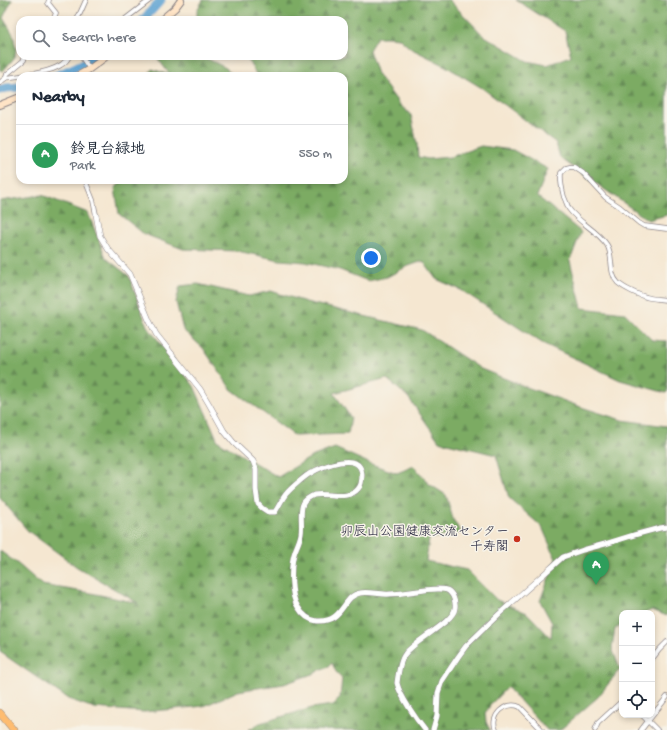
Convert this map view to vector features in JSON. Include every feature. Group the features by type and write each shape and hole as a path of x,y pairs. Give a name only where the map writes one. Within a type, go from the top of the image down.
{"highway":[{"path":"0,713 14,730"}],"main road":[{"path":"166,16 181,0"},
{"path":"84,72 101,60"},
{"path":"0,105 16,99"}],"street":[{"path":"49,0 48,3 56,13 55,16"},
{"path":"79,16 86,0"},
{"path":"129,16 150,0"},
{"path":"3,80 7,74 24,60"},
{"path":"42,72 52,70 62,65 66,60"},
{"path":"83,60 89,69"},
{"path":"3,80 16,77"},
{"path":"667,229 644,226 639,223 605,197 583,173 574,167 566,168 561,173 560,181 568,207 574,215 599,236 607,245 610,252 612,270 618,282 646,298 667,300"},
{"path":"87,184 93,200 100,236 108,249 130,274 156,334 200,389 224,431 253,461 256,469 258,504 268,512 275,512 285,495 290,490 308,475 324,466 343,461 355,463 359,466 362,472 362,479 358,489 352,493 346,495 314,495 303,503 301,513 301,536 294,552 292,568 293,592 297,606 302,613 312,621 323,622 329,620 334,618 353,595 360,592 399,594 430,589 446,590 454,598 456,610 450,618 418,641 403,655 396,683 405,700 425,730"},
{"path":"433,730 437,716 438,693 442,681 466,646 499,614 563,557 634,535 667,527"},
{"path":"655,655 667,642"},
{"path":"641,730 667,697"},
{"path":"595,730 598,723 619,704"},
{"path":"496,730 494,721 498,712 502,708 515,705 520,707 542,730"},
{"path":"645,718 657,730"}],"green space":[{"path":"0,0 12,0 3,18 13,34 16,49 15,57 3,71 0,70"},
{"path":"203,0 449,0 483,35 527,61 547,65 571,56 565,31 516,0 667,0 667,215 648,220 560,158 556,143 482,88 442,64 410,48 399,38 377,37 369,50 377,74 400,105 411,115 418,157 428,159 450,157 481,146 513,150 548,169 537,196 581,232 570,261 582,308 625,313 652,340 667,341 667,392 666,393 620,380 542,343 461,290 436,279 423,261 406,267 387,277 368,281 340,270 305,262 280,260 237,251 183,249 144,234 119,214 115,188 120,184 348,184 348,72 255,72 248,60 348,60 348,16 197,16 197,10"},
{"path":"159,60 210,60 226,68 230,72 168,72"},
{"path":"152,69 161,72 150,72"},
{"path":"42,195 88,213 106,258 129,276 147,326 194,386 218,441 278,477 311,457 335,448 371,464 397,473 414,466 429,484 446,495 453,519 461,533 429,539 426,561 467,570 497,600 527,613 551,638 552,623 540,601 556,559 542,527 509,498 496,455 439,441 408,397 387,379 334,393 351,418 348,434 295,436 231,389 203,348 183,330 176,302 180,286 198,284 249,296 271,291 306,302 422,330 481,369 521,385 622,420 667,426 667,616 655,610 619,610 619,627 615,629 612,648 619,670 598,697 560,730 547,730 507,687 485,713 486,722 490,730 248,730 260,723 312,708 333,705 340,698 342,678 336,672 332,663 327,668 284,684 238,691 204,706 144,712 94,708 68,699 0,652 0,551 18,564 42,585 138,603 77,567 28,531 0,498 0,201"}],"waterway":[{"path":"147,16 161,0"},
{"path":"64,72 89,60"},
{"path":"0,90 16,87"}],"place":[{"name":"卯辰山公園健康交流センター 千寿閣","path":"517,539"},
{"name":"鈴見台緑地","path":"596,585"}]}
